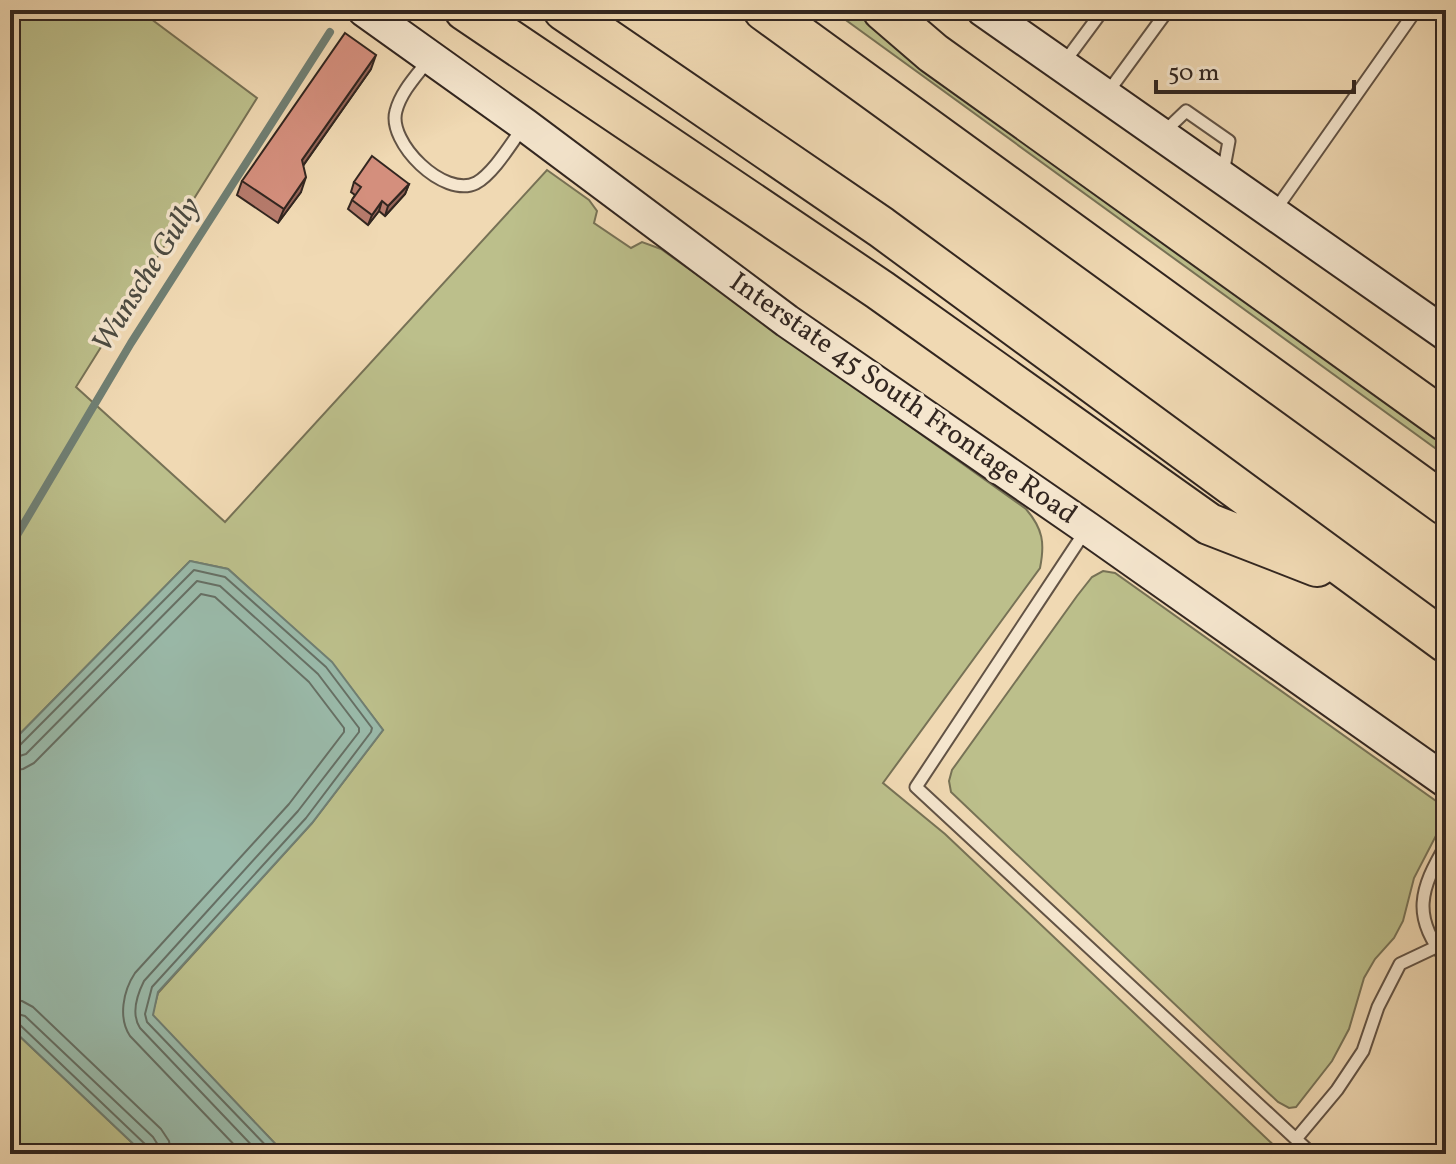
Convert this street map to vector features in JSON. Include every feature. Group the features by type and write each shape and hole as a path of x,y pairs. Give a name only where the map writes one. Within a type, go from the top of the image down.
{"highway":[{"path":"465,10 880,290 1209,524 1368,586"},
{"path":"564,10 881,227 1446,642"},
{"path":"764,10 1446,505"},
{"path":"883,10 933,53 1446,421"}],"main road":[{"name":"Interstate 45 South Frontage Road","path":"364,10 525,125 787,321 1446,781"},
{"path":"983,10 1019,20 1062,66 1446,334"}],"lane":[{"path":"1062,66 1103,10"},
{"path":"1105,96 1168,10"},
{"path":"1273,213 1416,10"},
{"path":"430,58 405,91 395,112 395,133 413,157 438,178 457,187 476,182 525,125"},
{"path":"1087,528 916,787 1312,1154"},
{"path":"1446,845 1431,871 1422,899 1424,923 1446,959"},
{"path":"1296,1139 1337,1090 1363,1051 1378,1007 1400,964 1436,947"}],"green space":[{"path":"10,10 139,10 257,98 76,387 225,522 547,170 589,200 597,211 594,223 631,248 642,242 661,249 1026,509 1041,537 1040,568 883,783 945,834 1283,1154 285,1154 152,1015 158,993 312,823 383,730 331,662 228,569 190,561 10,744"},
{"path":"832,10 866,10 1446,432 1446,456"},
{"path":"1103,571 1115,573 1436,801 1442,811 1441,826 1414,878 1403,921 1364,978 1349,1029 1332,1061 1296,1107 1289,1108 1278,1102 951,792 949,781 952,770 1077,596 1092,577"},
{"path":"10,1027 144,1154 17,1154 20,1150 10,1140"}],"water":[{"path":"190,561 228,569 332,662 383,730 312,823 158,992 153,1015 285,1154 144,1154 10,1027 10,744"}],"building":[{"path":"345,33 376,55 302,160 306,177 284,209 242,181"},
{"path":"372,156 409,184 388,206 382,201 372,215 352,200 361,187 354,182"}],"waterway":[{"name":"Wunsche Gully","path":"10,547 131,343 330,32"}]}
